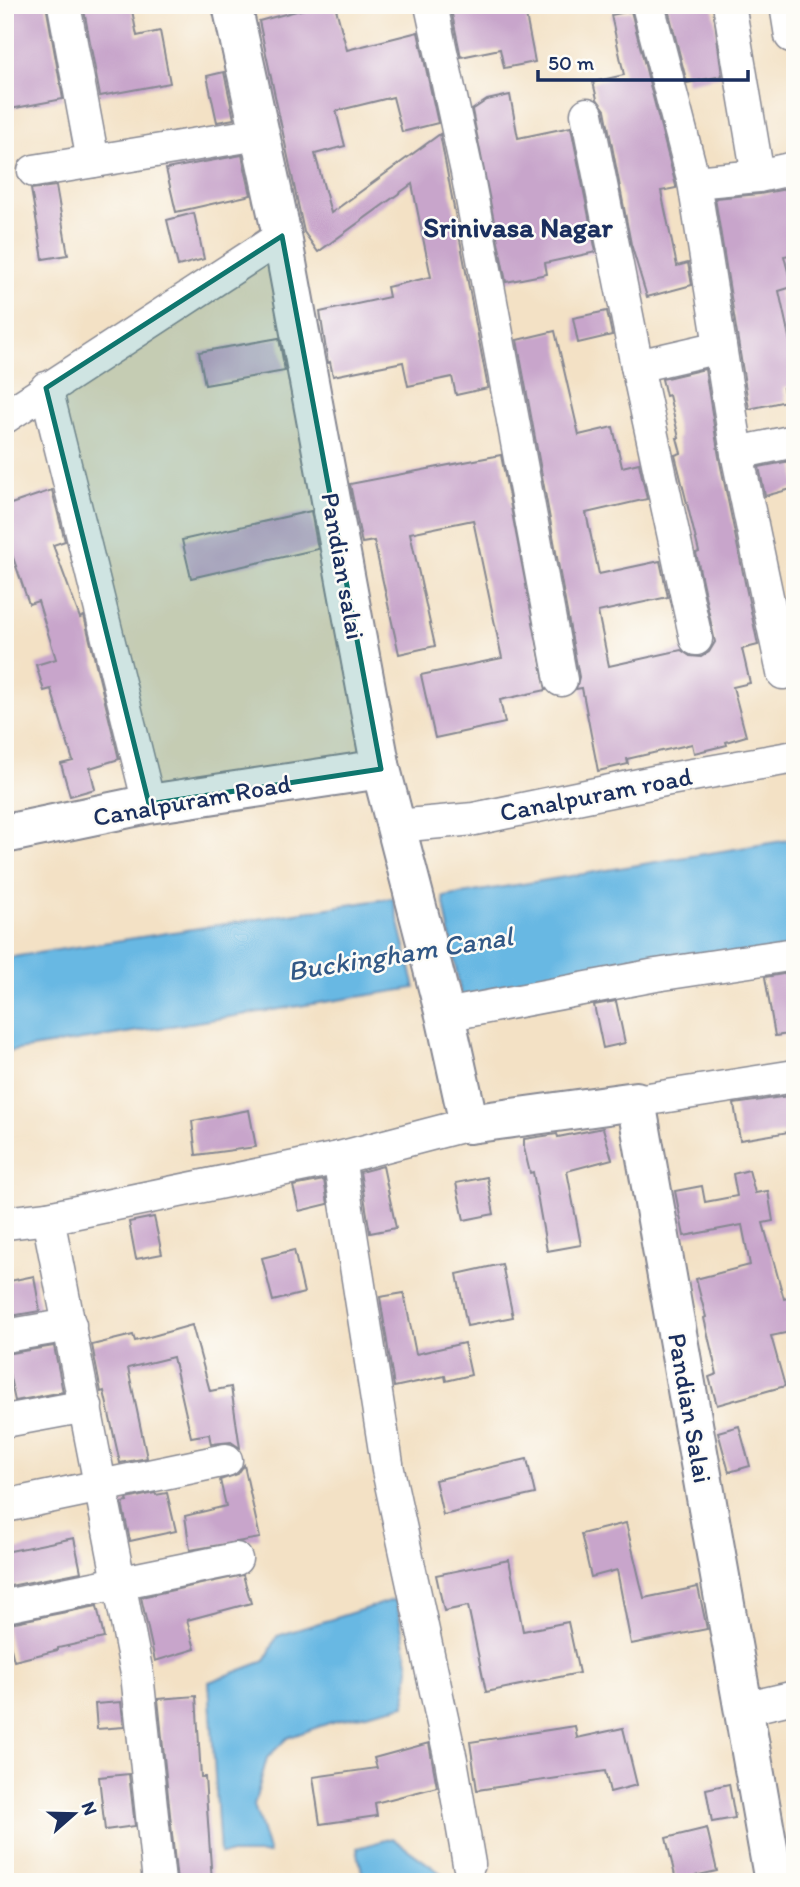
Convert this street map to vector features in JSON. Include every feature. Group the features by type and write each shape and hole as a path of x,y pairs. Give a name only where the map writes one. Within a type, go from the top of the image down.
{"street":[{"path":"64,5 93,161"},
{"name":"Pandian salai","path":"233,5 282,236 380,769 445,1015 469,1124"},
{"path":"431,5 467,172 561,680"},
{"path":"648,5 694,182 737,453 783,673"},
{"path":"730,10 758,176"},
{"path":"587,114 637,366 696,639"},
{"path":"34,171 259,134"},
{"path":"694,182 758,176 795,168"},
{"path":"5,417 282,236"},
{"path":"637,366 720,347"},
{"path":"46,388 149,804"},
{"path":"737,453 795,441"},
{"name":"Canalpuram road","path":"396,826 474,819 664,780 795,758"},
{"name":"Canalpuram Road","path":"5,835 149,804 380,769"},
{"path":"445,1015 656,975 795,954"},
{"path":"5,1223 48,1218 338,1158 469,1124 795,1076"},
{"name":"Pandian Salai","path":"636,1101 774,1882"},
{"path":"338,1158 388,1470 452,1760 469,1864"},
{"path":"48,1218 137,1674 159,1882"},
{"path":"5,1336 70,1325"},
{"path":"5,1421 86,1406"},
{"path":"5,1506 226,1460"},
{"path":"5,1606 236,1559"},
{"path":"743,1709 795,1696"}],"highlighted area":[{"path":"282,236 381,769 149,804 46,388"}],"water":[{"path":"795,839 795,952 463,1008 443,897"},
{"name":"Buckingham Canal","path":"393,898 415,988 5,1052 5,958"},
{"path":"396,1599 409,1667 405,1705 332,1722 287,1738 267,1758 254,1805 269,1854 220,1854 209,1682 265,1661 277,1636"},
{"path":"392,1838 453,1882 364,1882 357,1848"}],"building":[{"path":"5,5 46,5 63,99 5,110"},
{"path":"83,5 131,5 137,36 160,31 170,83 100,96"},
{"path":"319,5 335,5 347,50 418,32 438,123 402,132 393,97 336,111 345,146 315,154 331,213 440,134 488,388 456,395 452,377 408,386 403,362 333,376 330,362 328,363 320,312 389,297 387,287 431,277 412,184 318,252 304,232 259,21"},
{"path":"450,5 524,5 535,62 504,68 500,49 461,57"},
{"path":"667,5 713,5 722,76 687,83"},
{"path":"631,11 676,186 661,191 677,266 688,263 692,285 647,297 631,244 605,110 597,99 593,82 624,75 611,15"},
{"path":"224,72 234,119 217,122 207,76"},
{"path":"510,95 518,138 571,127 596,252 545,263 547,274 506,282 472,110 487,100"},
{"path":"242,155 251,195 176,212 166,169"},
{"path":"56,186 68,255 43,259 31,189"},
{"path":"786,189 795,229 795,254 784,256 792,287 779,291 791,346 795,345 795,386 783,388 786,401 749,409 715,198"},
{"path":"194,213 204,259 178,266 167,220"},
{"path":"607,311 612,335 578,343 573,318"},
{"path":"555,331 579,435 613,427 622,467 639,463 647,499 586,513 599,574 660,561 668,597 598,612 609,666 681,650 690,656 701,657 709,652 715,642 696,553 699,552 675,455 681,453 679,438 669,395 666,396 662,379 705,369 719,457 758,645 742,649 750,683 733,687 746,736 726,742 727,745 694,753 692,744 627,759 628,764 598,771 582,688 576,689 579,677 517,340"},
{"path":"279,338 285,371 205,385 199,352"},
{"path":"501,455 546,690 500,700 505,723 435,738 421,675 502,658 473,520 410,533 435,646 399,654 374,541 362,543 350,484"},
{"path":"795,460 795,488 765,496 759,467"},
{"path":"52,490 65,541 53,545 80,618 84,616 119,759 90,768 95,789 70,796 61,764 73,761 51,689 44,691 36,665 56,659 38,601 29,604 5,534 5,506"},
{"path":"311,511 318,549 191,578 182,540"},
{"path":"789,973 789,976 795,975 795,1033 775,1036 765,977"},
{"path":"616,1001 625,1043 603,1048 594,1005"},
{"path":"795,1095 795,1131 740,1140 734,1104"},
{"path":"249,1110 256,1147 196,1155 192,1121"},
{"path":"603,1128 612,1159 567,1171 581,1245 547,1251 533,1172 530,1173 524,1139 557,1134 558,1137"},
{"path":"383,1166 396,1228 370,1233 360,1172"},
{"path":"749,1170 755,1193 768,1191 773,1221 763,1223 784,1299 795,1296 795,1331 771,1336 785,1386 717,1405 709,1377 717,1374 696,1279 750,1265 742,1225 684,1236 675,1191 702,1186 705,1202 737,1196 733,1174"},
{"path":"487,1177 494,1214 464,1220 456,1183"},
{"path":"324,1180 328,1204 299,1211 293,1186"},
{"path":"154,1217 162,1254 136,1259 129,1222"},
{"path":"294,1250 304,1293 273,1301 262,1258"},
{"path":"502,1264 513,1317 467,1326 457,1274"},
{"path":"34,1276 40,1311 5,1317 5,1282"},
{"path":"404,1293 416,1354 464,1343 471,1375 446,1381 445,1376 394,1387 380,1297"},
{"path":"192,1325 210,1391 231,1387 240,1448 231,1442 211,1444 209,1434 191,1437 173,1357 128,1368 147,1458 120,1463 92,1345 133,1335 135,1341"},
{"path":"54,1346 63,1392 15,1401 5,1354"},
{"path":"739,1426 750,1466 729,1472 718,1432"},
{"path":"527,1459 535,1494 443,1515 435,1480"},
{"path":"244,1465 260,1538 190,1550 185,1516 226,1506 220,1480 238,1474"},
{"path":"167,1493 176,1531 130,1541 122,1503 128,1502 127,1499"},
{"path":"626,1523 644,1598 698,1587 707,1629 631,1644 617,1570 591,1577 581,1534"},
{"path":"74,1538 81,1572 5,1587 5,1552"},
{"path":"509,1560 523,1631 568,1622 579,1673 486,1692 468,1606 444,1611 436,1575"},
{"path":"243,1575 251,1603 187,1620 195,1649 155,1661 141,1597"},
{"path":"97,1606 104,1638 14,1661 5,1624"},
{"path":"196,1696 212,1882 177,1882 158,1699"},
{"path":"121,1702 124,1727 97,1729 95,1704"},
{"path":"575,1726 577,1738 623,1728 637,1785 610,1792 605,1771 477,1790 470,1742"},
{"path":"429,1743 437,1787 375,1803 377,1816 320,1824 313,1777 377,1768 374,1758"},
{"path":"129,1774 135,1826 105,1830 99,1777"},
{"path":"729,1784 735,1818 712,1822 706,1789"},
{"path":"707,1828 717,1871 676,1880 666,1838"}],"district":[{"name":"Srinivasa Nagar","path":"518,227"}]}
